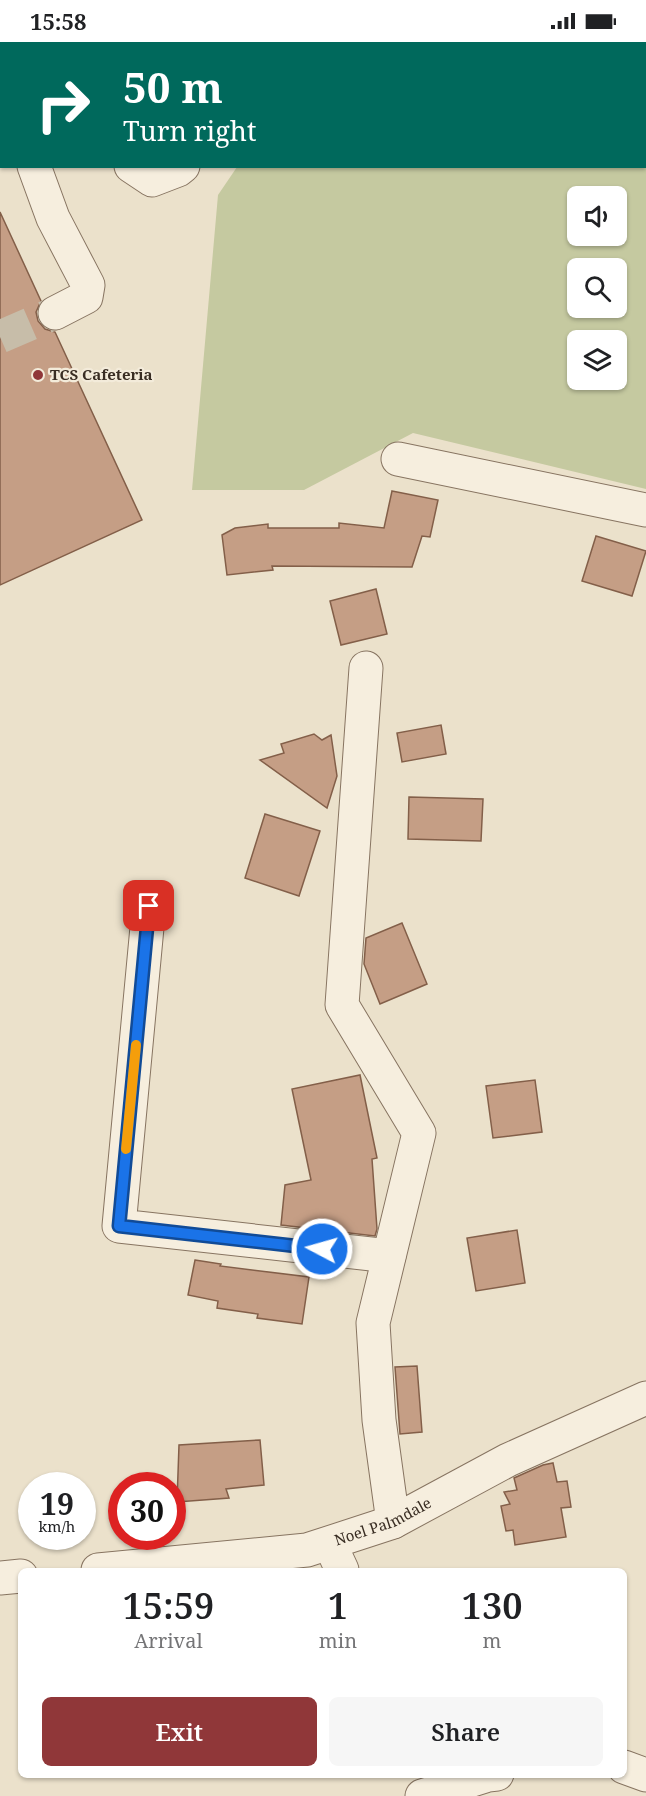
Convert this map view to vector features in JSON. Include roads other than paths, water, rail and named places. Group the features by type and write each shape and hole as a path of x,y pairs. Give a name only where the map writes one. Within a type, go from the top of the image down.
{"street":[{"path":"35,168 53,218 88,285 86,297 55,314"},
{"path":"134,168 152,180 180,168"},
{"path":"398,459 646,510"},
{"path":"366,668 342,1005 419,1133 373,1323 380,1420 393,1522"},
{"path":"149,906 119,1226 389,1256"},
{"name":"Noel Palmdale","path":"120,1568 296,1552 336,1557 393,1522 508,1460 646,1398"},
{"path":"0,1578 18,1576"},
{"path":"627,1768 646,1775"},
{"path":"414,1778 421,1796 483,1778"}],"tunnel":[{"path":"0,337 55,313"}],"place":[{"name":"TCS Cafeteria","path":"38,375"}]}
